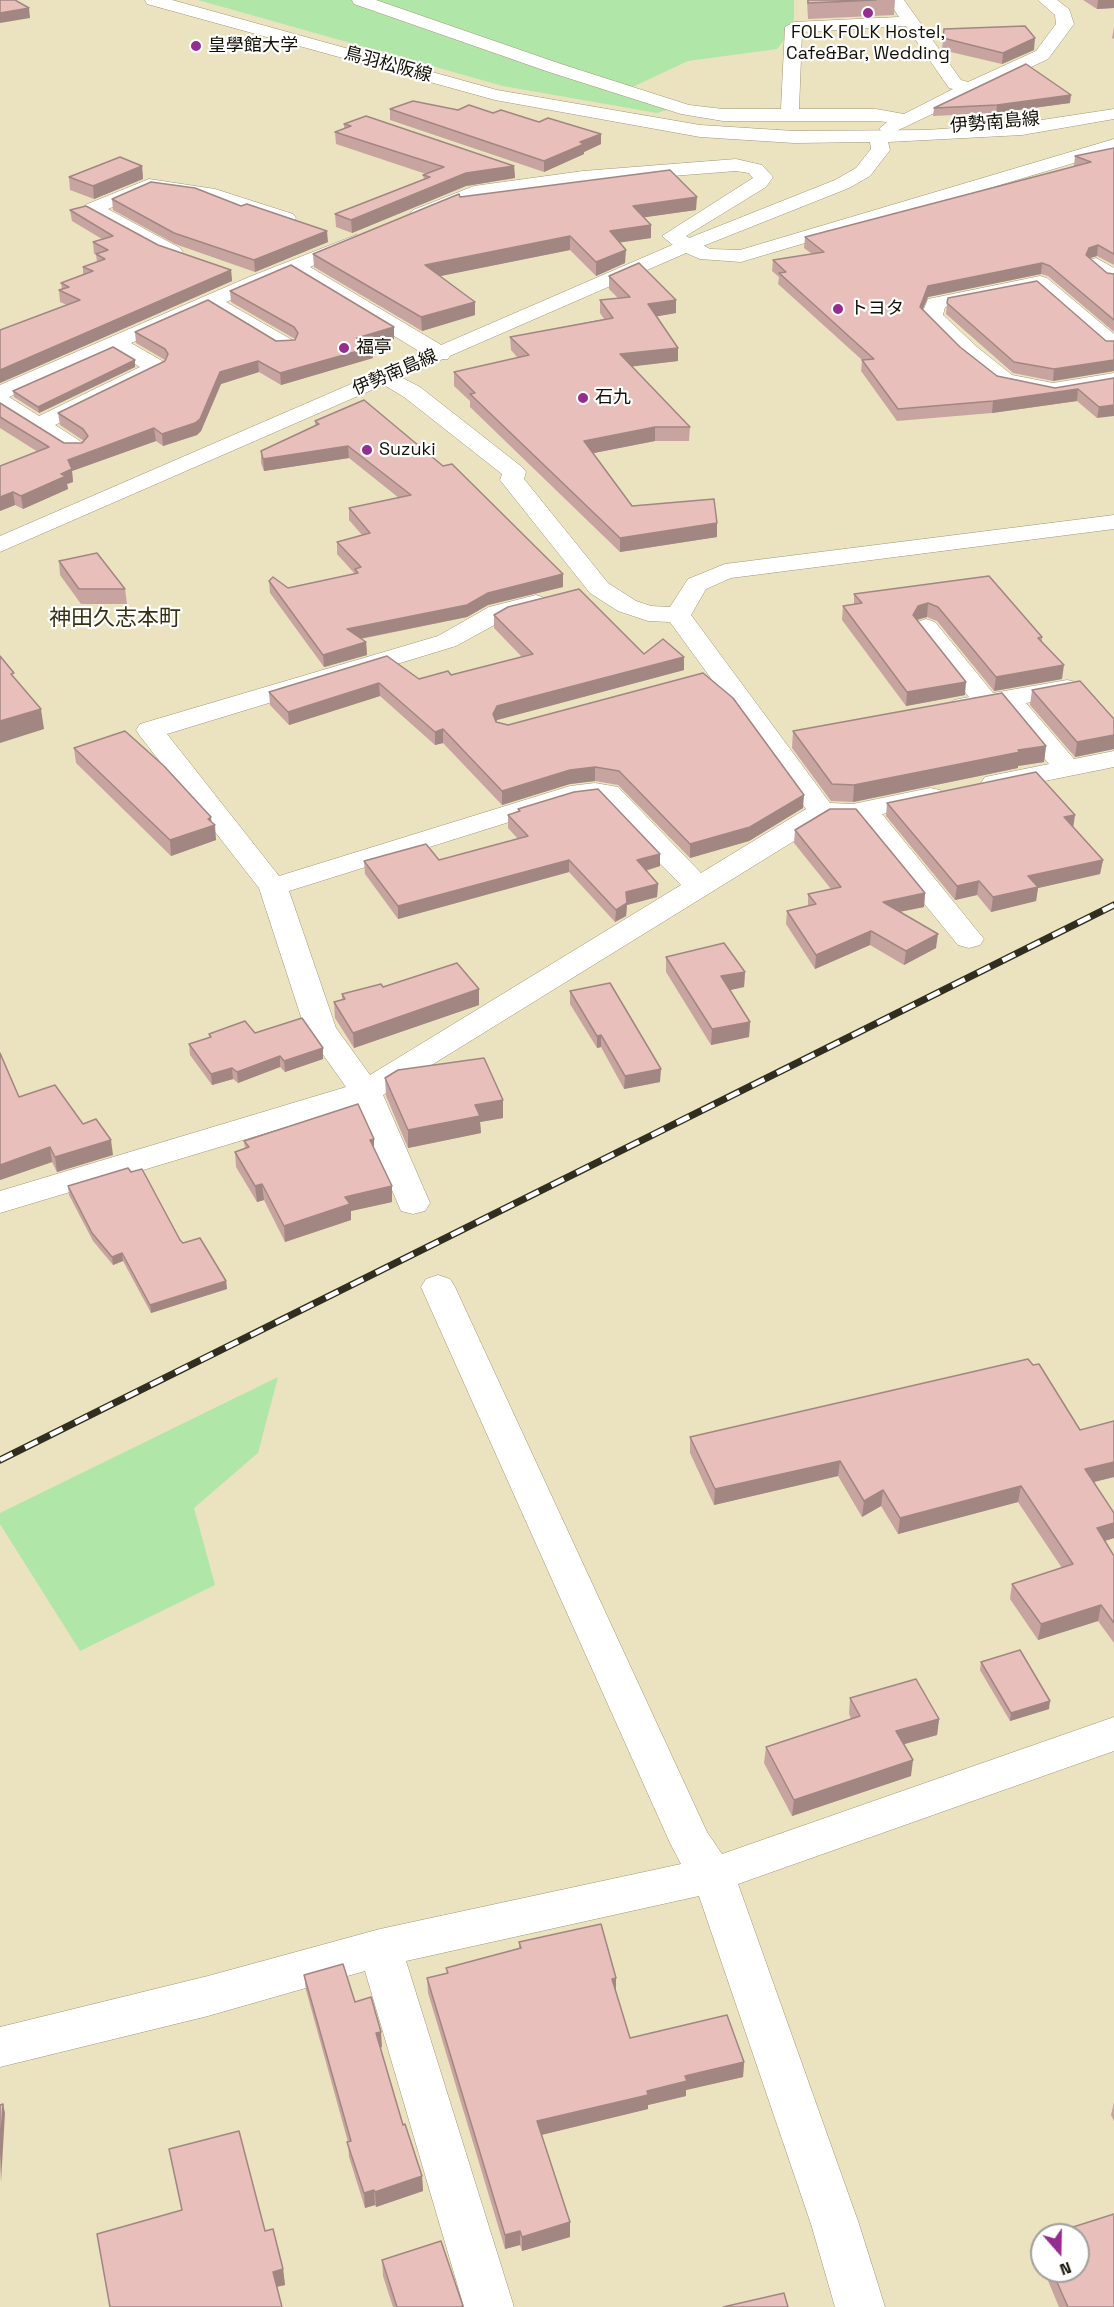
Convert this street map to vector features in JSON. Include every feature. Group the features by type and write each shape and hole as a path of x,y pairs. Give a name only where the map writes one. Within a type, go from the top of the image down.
{"street":[{"name":"鳥羽松阪線","path":"153,0 495,95 626,119 700,131 752,135 883,133"},
{"path":"360,0 555,68 687,110 723,115 876,115 904,119"},
{"path":"896,0 955,84 969,88"},
{"path":"883,133 904,119 1042,54 1065,24 1063,13 1046,0"},
{"path":"790,115 794,27 911,21"},
{"name":"伊勢南島線","path":"791,203 825,169 850,158 858,147 883,133 1013,122 1114,109"},
{"name":"伊勢南島線","path":"883,133 976,133 1070,123 1114,114"},
{"name":"鳥羽松阪線","path":"626,119 739,127 883,133"},
{"name":"伊勢南島線","path":"0,545 686,246 842,183 862,172 881,150 883,133"},
{"path":"791,203 873,177 901,157 948,139 976,133"},
{"path":"752,135 792,143 825,169"},
{"path":"397,224 474,192 549,181 736,165 755,168 763,177 759,183 672,236 686,246 706,255 741,256 1114,145"},
{"path":"505,166 549,181"},
{"path":"189,258 167,250 92,208 149,185 162,185 208,193 302,224"},
{"path":"322,231 353,242"},
{"path":"0,393 256,281 375,233"},
{"path":"1095,264 1114,278"},
{"path":"294,266 440,354"},
{"path":"234,273 256,281"},
{"path":"1114,345 1040,282 934,303 932,316 969,352 1005,380 1053,390 1114,380"},
{"path":"210,301 286,346"},
{"path":"1090,325 1114,322"},
{"path":"39,425 156,368 115,343"},
{"path":"387,376 412,392 514,472 512,480 581,592"},
{"path":"0,401 75,448"},
{"path":"678,615 697,584 725,571 1114,522"},
{"path":"413,1203 366,1092 321,1029 273,887 150,730 447,641 498,612 581,592 648,613 678,615"},
{"path":"678,615 708,674 780,737 822,811"},
{"path":"926,627 1067,768"},
{"path":"941,709 1067,688"},
{"path":"0,1202 366,1092 822,811 863,810 1114,759"},
{"path":"273,887 570,794 595,791 608,793 699,887"},
{"path":"863,810 969,939"},
{"path":"438,1287 691,1843 713,1875 835,2224 860,2307"},
{"path":"0,2046 208,1996 380,1948 713,1875 1114,1734"},
{"path":"380,1948 489,2307"}],"green space":[{"path":"198,0 794,0 794,18 790,32 777,49 688,61 628,89 679,106 657,113 503,86"},
{"path":"278,1377 258,1453 194,1508 215,1585 80,1651 0,1524 0,1513"}],"building":[{"path":"0,0 15,0 29,8 0,13"},
{"path":"808,0 876,0 808,3"},
{"path":"1025,26 1035,38 1003,53 943,38 944,29"},
{"path":"1026,64 1071,95 997,105 934,108"},
{"path":"413,101 458,110 469,105 493,113 501,110 539,122 548,118 601,134 544,161 390,109"},
{"path":"366,116 514,166 466,173 351,220 335,214 430,177 423,175 444,167 335,132 351,126 344,124"},
{"path":"1114,148 1114,254 1098,245 1089,248 1086,255 1107,273 1114,274 1114,320 1050,266 1042,263 928,286 920,307 960,347 997,376 1055,388 1114,378 1114,405 1099,407 1078,389 993,401 898,409 862,360 874,359 779,273 786,272 773,260 824,252 805,237 1091,162 1075,156"},
{"path":"120,157 142,166 93,186 69,177"},
{"path":"670,170 697,197 633,206 651,225 610,231 626,250 596,262 570,236 425,265 475,302 421,317 313,254 459,194 460,197"},
{"path":"151,182 195,188 241,206 247,204 327,231 254,260 174,233 112,199"},
{"path":"86,206 158,245 231,270 0,370 0,330 80,300 59,290 69,287 61,283 93,271 83,267 105,259 96,254 108,250 93,242 113,236 70,210"},
{"path":"639,263 676,300 648,304 678,348 620,354 690,427 655,427 584,441 632,506 714,499 717,523 620,538 470,394 475,393 454,372 529,355 510,337 613,318 600,300 630,297 609,276"},
{"path":"291,265 394,327 357,338 372,347 280,373 258,361 220,372 200,419 195,423 162,434 154,428 68,460 72,469 61,474 66,476 21,496 13,492 0,497 0,466 49,447 0,417 0,403 64,443 82,443 88,436 83,429 58,413 165,361 168,354 165,349 135,332 208,300 276,341 295,340 298,333 294,327 230,291"},
{"path":"1037,281 1106,341 1114,341 1114,360 1054,369 1014,362 947,303 948,298"},
{"path":"113,347 135,360 38,407 13,391"},
{"path":"364,400 443,466 452,464 563,574 488,593 467,605 347,629 366,642 323,655 269,581 273,577 288,588 358,573 355,569 361,567 337,542 370,533 349,508 411,495 348,446 263,459 261,451 319,424 315,421"},
{"path":"97,553 125,589 79,589 59,561"},
{"path":"989,576 1042,637 1038,638 1064,665 996,677 938,607 928,603 918,606 913,615 966,682 907,692 843,606 862,603 854,594"},
{"path":"579,589 644,654 663,639 684,657 497,706 493,714 496,722 508,725 703,673 733,698 804,795 750,827 690,844 619,771 595,767 570,770 502,791 443,729 435,732 379,683 288,712 269,692 387,656 419,679 448,671 451,675 533,654 494,615 508,607"},
{"path":"0,656 14,673 11,674 41,709 0,721"},
{"path":"1080,681 1114,719 1114,735 1077,742 1032,690"},
{"path":"1002,693 1046,746 854,785 832,784 793,731"},
{"path":"125,731 164,766 211,817 208,819 215,825 170,840 74,748"},
{"path":"1036,772 1075,815 1064,817 1103,860 1028,876 1038,887 993,897 979,881 957,886 887,803"},
{"path":"598,789 660,854 637,860 658,884 626,892 627,903 616,910 569,860 398,906 364,861 426,844 439,860 528,836 508,815 520,811 518,809 574,792"},
{"path":"830,809 856,809 925,893 883,902 938,934 906,951 871,931 816,955 787,911 816,904 808,894 841,887 795,830"},
{"path":"724,943 745,972 721,976 750,1022 712,1029 666,957"},
{"path":"457,963 479,989 353,1033 334,1002 345,999 342,994 381,984 383,987"},
{"path":"610,983 661,1069 625,1076 601,1035 597,1036 570,991"},
{"path":"302,1018 323,1048 284,1061 280,1056 237,1072 232,1068 211,1074 189,1044 211,1037 209,1034 245,1021 255,1033"},
{"path":"0,1053 19,1097 55,1085 83,1124 96,1119 111,1140 55,1157 50,1147 0,1165"},
{"path":"484,1058 503,1100 475,1105 480,1116 408,1130 385,1078 398,1070"},
{"path":"358,1104 374,1139 370,1140 392,1186 345,1197 350,1204 284,1226 262,1184 255,1186 235,1152 249,1147 244,1141"},
{"path":"128,1168 131,1172 142,1169 180,1240 183,1243 200,1238 226,1281 150,1305 122,1253 112,1257 92,1233 68,1186"},
{"path":"1028,1359 1033,1365 1039,1364 1080,1430 1114,1421 1114,1462 1085,1469 1114,1513 1114,1523 1097,1528 1114,1556 1114,1623 1101,1605 1041,1624 1012,1584 1073,1564 1021,1486 900,1518 883,1490 864,1501 840,1461 715,1489 690,1437"},
{"path":"1020,1650 1050,1701 1011,1713 981,1662"},
{"path":"916,1679 939,1719 896,1731 913,1760 794,1800 766,1747 860,1716 850,1698"},
{"path":"601,1924 616,1978 612,1979 630,2038 727,2015 744,2062 685,2076 687,2081 647,2091 648,2095 537,2121 570,2222 522,2237 520,2231 505,2235 427,1978 448,1973 446,1968 521,1948 519,1942"},
{"path":"343,1964 355,2002 371,1997 381,2032 376,2033 403,2125 405,2124 422,2176 375,2192 374,2190 364,2193 347,2142 351,2141 304,1975"},
{"path":"3,2104 0,2153 0,2105"},
{"path":"239,2131 265,2231 273,2229 283,2269 273,2272 282,2307 110,2307 97,2234 182,2210 169,2149"},
{"path":"1114,2214 1114,2307 1068,2307 1057,2283 1090,2283 1090,2223 1086,2223"},
{"path":"441,2241 463,2306 397,2307 382,2260"},
{"path":"784,2293 788,2307 723,2307"}],"railway":[{"path":"0,1460 1114,905"}],"place":[{"name":"FOLK FOLK Hostel, Cafe&Bar, Wedding","path":"868,13"},
{"name":"皇學館大学","path":"196,46"},
{"name":"トヨタ","path":"838,309"},
{"name":"福亭","path":"344,348"},
{"name":"石九","path":"583,398"},
{"name":"Suzuki","path":"367,450"}],"district":[{"name":"神田久志本町","path":"115,619"}]}
